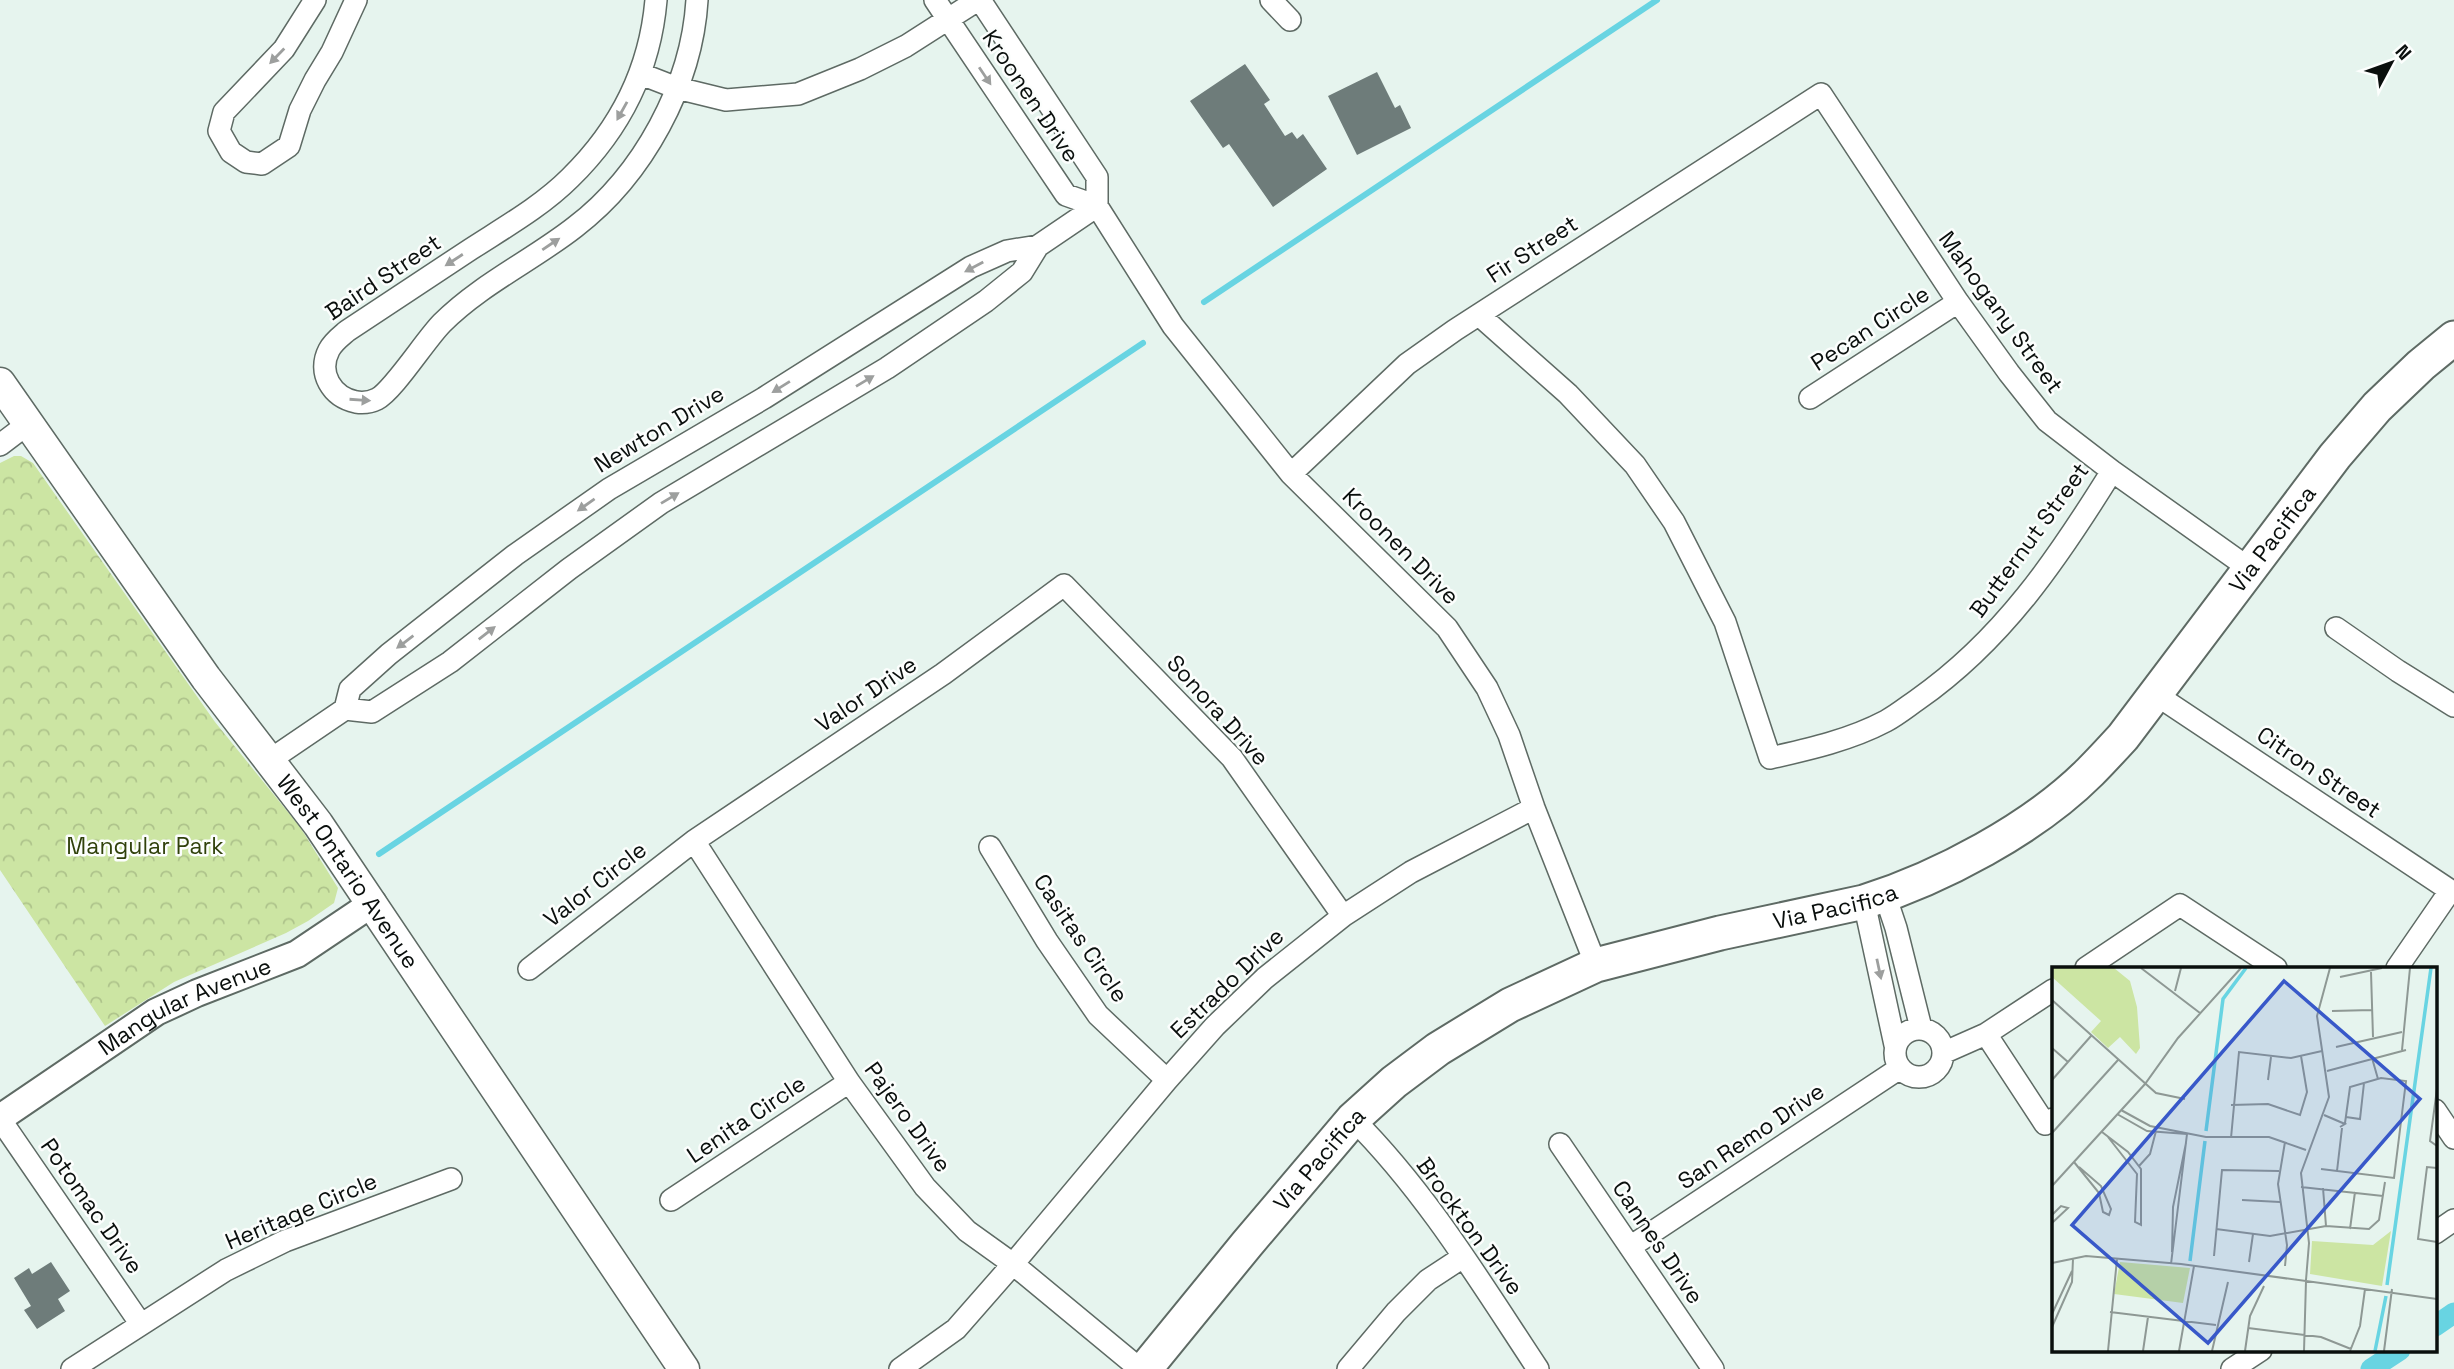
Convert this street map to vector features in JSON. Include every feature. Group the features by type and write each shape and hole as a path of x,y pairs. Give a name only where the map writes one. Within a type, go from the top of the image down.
{"main road":[{"name":"Via Pacifica","path":"1142,1369 1353,1119 1394,1082 1438,1049 1510,1005 1596,965 1720,933 1875,899 1969,857 2011,833 2059,799 2089,774 2123,737 2303,496 2377,407 2454,338"},
{"name":"West Ontario Avenue","path":"0,383 206,678 318,824 373,903 684,1369"}],"street":[{"path":"315,0 284,49 223,112 219,131 232,152 246,162 262,164 289,146 300,110 332,52 356,0"},
{"name":"Baird Street","path":"656,0 641,74 618,118 595,150 569,179 520,217 347,331 333,344 325,362 325,372 334,390 356,402 377,399 430,337 464,303 576,227 598,207 628,174 650,142 677,88 689,52 697,0"},
{"name":"Kroonen Drive","path":"935,0 1066,195 1097,205"},
{"path":"641,74 677,88 726,100 798,94 905,47 979,0"},
{"name":"Kroonen Drive","path":"979,0 1097,177 1097,205 1173,326 1291,474 1447,628 1487,688 1508,735 1596,965"},
{"path":"1271,0 1290,20"},
{"name":"Mahogany Street","path":"1821,94 1958,302 2008,373 2047,421 2112,471 2250,569"},
{"name":"Fir Street","path":"1291,474 1407,365 1479,315 1821,94"},
{"name":"Newton Drive","path":"270,760 345,709 372,712 450,662 569,569 661,503 887,368 986,301 1022,272 1038,246 1097,205"},
{"name":"Newton Drive","path":"345,709 350,689 389,654 515,555 608,489 807,372 971,267 1007,251 1038,246"},
{"name":"Pecan Circle","path":"1810,398 1958,302"},
{"name":"Butternut Street","path":"1479,315 1568,394 1635,465 1674,522 1725,622 1770,758 1830,744 1887,720 1936,687 1986,643 2026,597 2073,534 2112,471"},
{"path":"0,445 29,423"},
{"name":"Valor Drive","path":"694,841 943,674 1064,585"},
{"name":"Sonora Drive","path":"1064,585 1232,758 1343,916"},
{"path":"2336,628 2454,706"},
{"name":"Citron Street","path":"2155,694 2452,892"},
{"name":"Estrado Drive","path":"900,1369 956,1329 1167,1080 1215,1026 1265,978 1343,916 1411,872 1534,808"},
{"name":"Valor Circle","path":"528,969 694,841"},
{"name":"Pajero Drive","path":"694,841 849,1082 925,1187 967,1231 1013,1264 1142,1369"},
{"name":"Casitas Circle","path":"990,847 1047,941 1098,1015 1167,1080"},
{"path":"2398,967 2452,892"},
{"path":"1875,899 1898,933 1921,1028"},
{"path":"1875,899 1894,1054 1900,1069 1914,1077 1931,1074 1942,1061 1943,1053 1937,1036 1921,1028 1905,1032 1895,1045"},
{"name":"Mangular Avenue","path":"0,1118 156,1012 297,954 373,903"},
{"path":"2087,967 2180,905 2272,967"},
{"path":"1943,1053 1986,1034 2052,991"},
{"path":"1986,1034 2045,1124 2052,1120"},
{"name":"San Remo Drive","path":"1630,1247 1900,1069"},
{"name":"Lenita Circle","path":"671,1200 849,1082"},
{"path":"2436,1111 2454,1138"},
{"name":"Potomac Drive","path":"0,1118 140,1323"},
{"name":"Brockton Drive","path":"1353,1119 1427,1204 1538,1369"},
{"name":"Cannes Drive","path":"1560,1144 1713,1369"},
{"name":"Heritage Circle","path":"72,1369 226,1270 285,1241 451,1179"},
{"path":"2436,1232 2454,1220"},
{"path":"1348,1369 1396,1312 1428,1280 1463,1257"},
{"path":"2232,1369 2258,1352"}],"green space":[{"name":"Mangular Park","path":"14,456 21,456 33,463 215,722 300,827 338,888 334,903 308,921 174,982 105,1026 0,870 0,463"}],"building":[{"path":"1245,64 1270,100 1264,104 1285,136 1292,132 1297,139 1303,134 1327,169 1273,207 1229,144 1223,148 1190,101"},
{"path":"1377,72 1395,108 1400,105 1411,128 1357,155 1328,96"},
{"path":"51,1262 70,1291 58,1299 65,1311 37,1329 24,1310 31,1306 14,1278 29,1268 32,1274"}],"waterway":[{"path":"1204,302 1657,0"},
{"path":"379,854 1143,343"},
{"path":"2436,1325 2454,1313"},
{"path":"2371,1369 2397,1352"}]}
